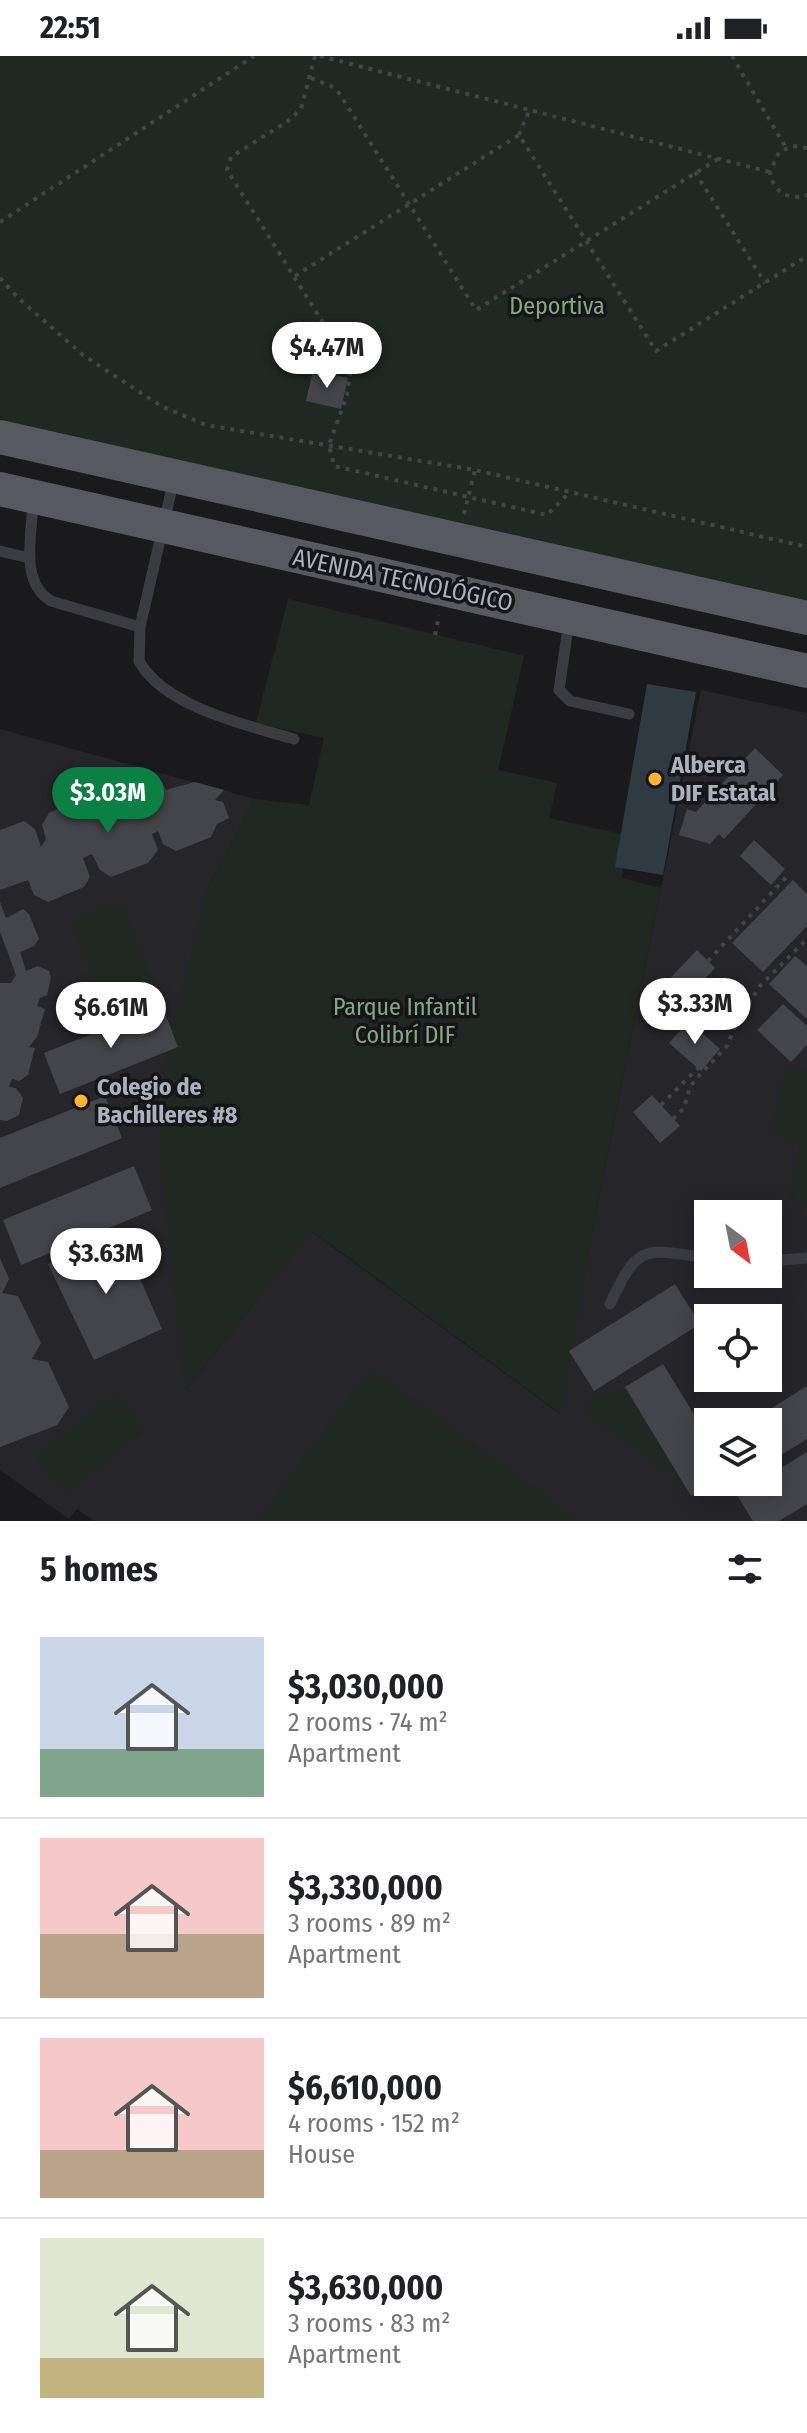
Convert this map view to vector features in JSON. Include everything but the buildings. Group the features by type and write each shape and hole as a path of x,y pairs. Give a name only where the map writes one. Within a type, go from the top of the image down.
{"main road":[{"name":"AVENIDA TECNOLÓGICO","path":"0,437 807,618"},
{"name":"AVENIDA TECNOLÓGICO","path":"0,489 807,671"}],"lane":[{"path":"174,478 140,627 139,661 160,687 226,719 294,739"},
{"path":"33,498 30,558 32,581 39,594 51,601 140,627"},
{"path":"0,551 30,558"},
{"path":"570,617 559,690 570,701 629,714"},
{"path":"610,1304 636,1258 652,1250 694,1256"},
{"path":"782,1260 807,1258"}],"path":[{"path":"0,222 254,56"},
{"path":"570,492 547,515 334,466 329,445 347,395 350,373 337,345 227,170 231,157 288,121 301,109 318,56 770,172"},
{"path":"732,56 786,148"},
{"path":"311,78 339,93 476,310 718,159"},
{"path":"295,276 519,135 530,110"},
{"path":"519,135 656,351 807,256"},
{"path":"807,148 786,148 775,158 770,172 776,188 782,193 798,198 807,195"},
{"path":"695,172 765,283"},
{"path":"0,278 83,355 161,406 206,425 475,470 807,547"},
{"path":"458,540 475,470"},
{"path":"708,961 790,873"},
{"path":"673,1119 684,1108 690,1087 727,1046 737,1022 760,986 807,939"},
{"path":"661,1105 698,1068"}],"shaded area":[{"name":"Alberca DIF Estatal","path":"647,684 696,692 663,875 615,867"},
{"path":"701,690 807,713 807,1521 94,1521 77,1509 69,1519 0,1470 0,729 255,799 208,888 186,1390 311,1231 560,1414 599,1196"}],"green space":[{"name":"Deportiva","path":"0,56 807,56 807,617 0,435"},
{"name":"Parque Infantil Colibrí DIF","path":"288,599 524,656 498,770 557,783 549,818 625,835 622,878 661,888 599,1196 561,1414 312,1231 185,1391 159,1149 166,1052 208,888 255,799 309,805 324,738 256,723"},
{"path":"121,901 154,986 105,1006 71,921"},
{"path":"785,1067 807,1071 807,1206 789,1201 800,1141 771,1135"},
{"path":"371,1368 579,1521 257,1521"},
{"path":"625,1387 685,1485 584,1412 600,1389 606,1399"},
{"path":"115,1393 145,1431 65,1494 35,1456"}],"place":[{"name":"Alberca DIF Estatal","path":"655,779"},
{"name":"Colegio de Bachilleres #8","path":"81,1101"}]}
